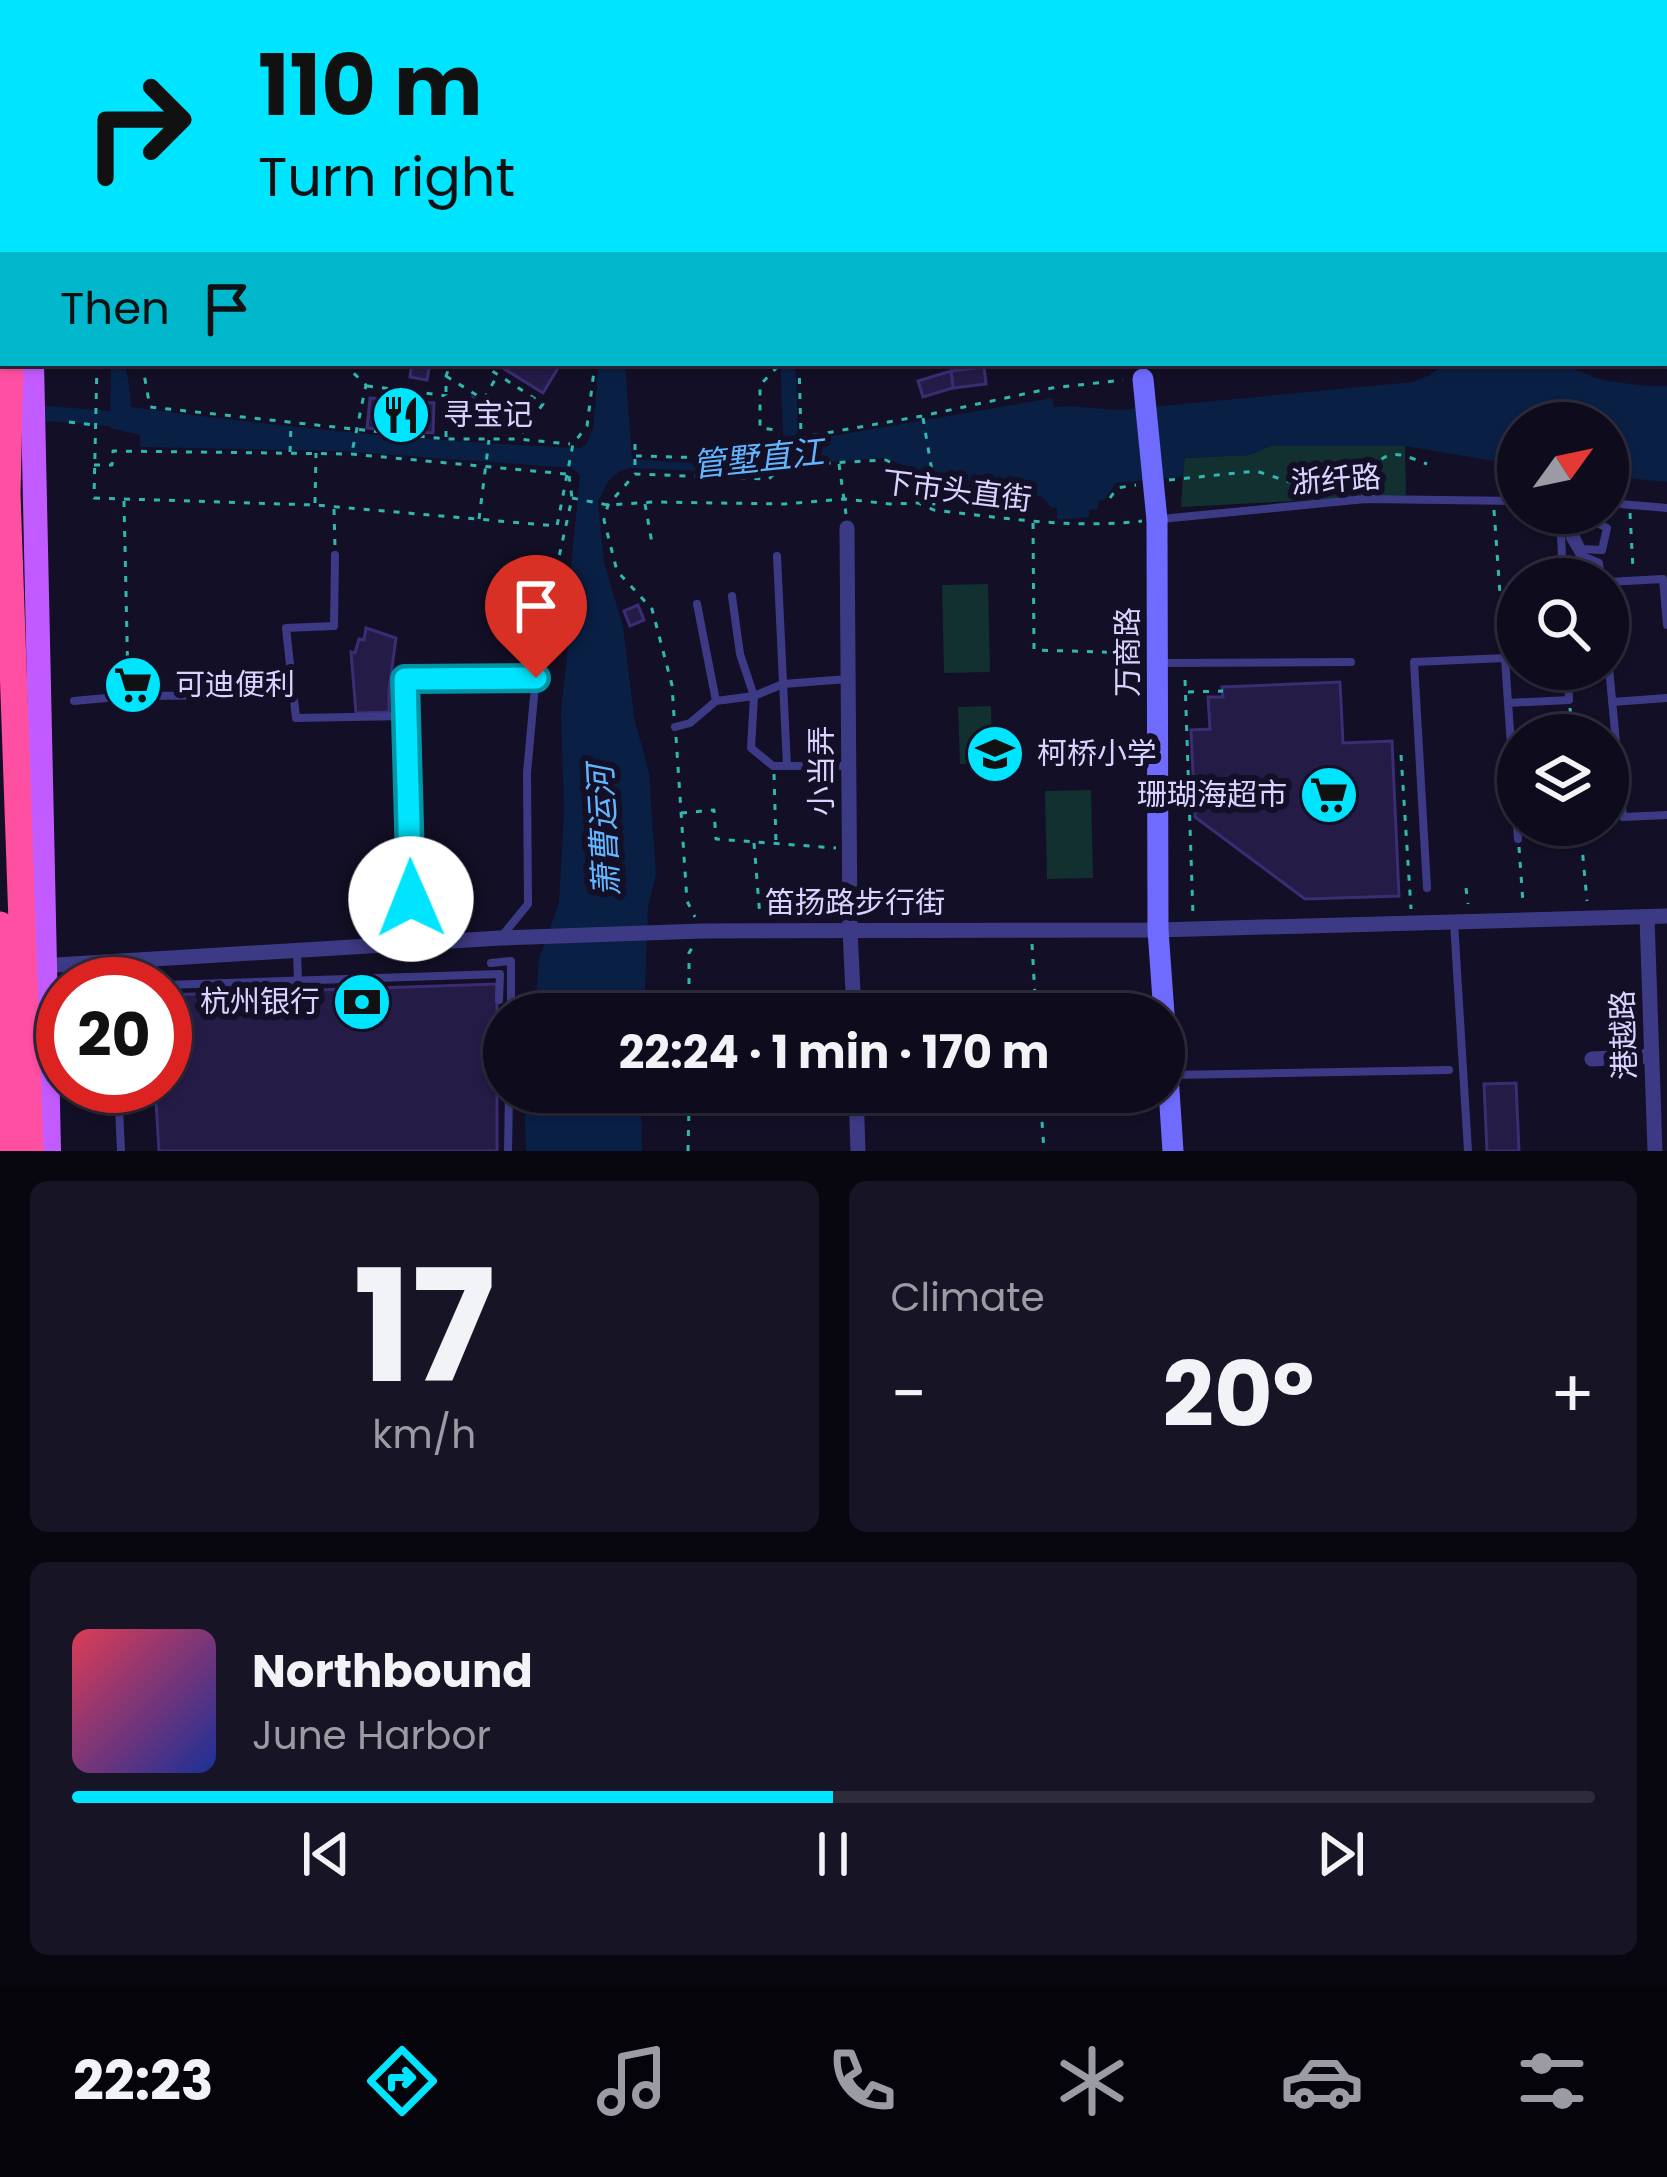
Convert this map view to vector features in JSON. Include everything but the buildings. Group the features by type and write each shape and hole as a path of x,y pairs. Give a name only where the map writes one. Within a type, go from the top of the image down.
{"highway":[{"path":"10,366 7,494 30,1151"},
{"path":"0,925 10,1151"}],"main road":[{"path":"32,366 44,957"},
{"path":"48,1113 49,1151"}],"street":[{"name":"万商路","path":"1143,371 1157,520 1158,930 1162,993"},
{"name":"小当弄","path":"847,528 853,993"},
{"name":"笛扬路步行街","path":"192,958 500,938 703,931 1158,930 1667,916"},
{"name":"港越路","path":"1647,917 1655,1151"},
{"name":"笛扬路步行街","path":"0,972 36,967"},
{"path":"1592,1059 1652,1056"},
{"path":"857,1113 858,1151"},
{"name":"万商路","path":"1170,1113 1173,1151"}],"lane":[{"name":"浙纤路","path":"1157,520 1366,499 1497,501"},
{"path":"1630,505 1667,508"},
{"path":"1571,534 1580,555 1587,558"},
{"path":"1575,534 1582,549 1602,550 1606,534"},
{"path":"335,554 334,626 286,628 296,718 407,716"},
{"path":"777,556 787,766"},
{"path":"1629,580 1664,579 1667,625"},
{"path":"732,596 740,655 754,696 752,748 773,766 849,766"},
{"path":"698,604 716,701"},
{"path":"500,938 528,904 527,773 538,653"},
{"path":"1158,658 1351,662"},
{"path":"1427,888 1414,662 1497,658"},
{"path":"412,944 405,679 536,678"},
{"path":"675,728 690,723 716,701 754,696 783,684 848,679"},
{"path":"1507,690 1509,714"},
{"path":"1508,703 1569,700 1569,690"},
{"path":"1611,690 1623,817 1667,814"},
{"path":"74,701 293,695"},
{"path":"1612,702 1667,698"},
{"path":"1461,922 1468,1151"},
{"path":"297,952 298,980"},
{"path":"491,963 512,961 511,993"},
{"path":"192,984 500,974 500,993"},
{"path":"1185,1075 1449,1070"},
{"path":"119,1113 121,1151"},
{"path":"508,1151 509,1113"}],"path":[{"path":"97,366 94,498 315,505 557,526 573,444 587,426 595,366"},
{"path":"143,366 150,407 446,439 573,444"},
{"path":"346,366 366,386 448,396"},
{"path":"446,439 450,366"},
{"path":"485,366 544,404 517,440"},
{"path":"779,366 760,385 760,428 777,430 781,441"},
{"path":"799,366 801,438"},
{"path":"636,456 765,451 781,441 1143,371"},
{"path":"484,399 498,374"},
{"path":"446,376 527,426"},
{"path":"351,454 366,386"},
{"path":"922,416 934,510"},
{"path":"69,422 94,425"},
{"path":"290,453 291,424"},
{"path":"479,519 489,438"},
{"path":"635,445 635,474 608,505 604,520 616,571 652,609 672,685 687,901 703,931 689,953 689,993"},
{"path":"94,465 112,465 112,451 351,454 568,475"},
{"path":"1165,481 1256,471 1297,484 1358,483 1386,454 1399,452 1427,464"},
{"path":"315,505 316,454"},
{"path":"635,474 769,479 790,465 886,460 920,478 933,477"},
{"path":"838,463 847,528"},
{"path":"538,653 572,498 568,475"},
{"path":"1110,498 1118,488 1141,484"},
{"name":"下市头直街","path":"572,498 608,505 845,499 918,503 934,510 1033,522 1109,525 1157,520"},
{"path":"124,499 128,696"},
{"path":"1493,501 1497,558"},
{"path":"644,502 652,543"},
{"path":"1630,505 1633,571"},
{"path":"334,507 335,554"},
{"path":"1033,522 1034,650 1158,658"},
{"path":"1185,680 1193,929"},
{"path":"1186,692 1223,691"},
{"path":"1569,700 1570,714"},
{"path":"1401,755 1412,923"},
{"path":"773,766 776,844"},
{"path":"681,813 714,809 716,839 849,849"},
{"path":"754,842 762,930"},
{"path":"1519,846 1524,920"},
{"path":"1582,846 1589,918"},
{"path":"1461,922 1466,888"},
{"path":"1031,930 1035,993"},
{"path":"688,1113 688,1151"},
{"path":"1041,1113 1043,1151"}],"green space":[{"path":"1270,446 1405,446 1406,495 1181,507 1184,458 1249,455"},
{"path":"988,584 990,672 944,673 942,585"},
{"path":"991,706 992,763 960,764 958,707"},
{"path":"1091,790 1093,878 1047,879 1045,791"}],"water":[{"name":"萧曹运河","path":"111,366 124,366 131,407 355,433 580,448 593,429 599,366 625,366 632,459 708,463 745,459 780,445 1052,398 1054,407 1119,410 1413,382 1441,366 1566,366 1602,380 1667,386 1667,482 1629,478 1629,402 1497,402 1497,461 1405,446 1270,446 1250,455 1185,458 1182,477 1116,483 1098,501 1098,509 1089,510 1089,517 1057,520 1057,508 1042,497 918,473 887,458 790,464 768,474 620,471 598,501 604,562 623,627 634,717 649,773 656,875 648,907 645,993 536,993 539,959 559,903 564,812 561,710 570,630 565,627 580,475 572,468 341,451 140,447 140,435 110,428"},
{"path":"525,1113 641,1113 642,1151 526,1151"}],"waterway":[{"path":"788,366 791,451"},
{"name":"管墅直江","path":"28,412 130,420"}],"place":[{"name":"寻宝记","path":"401,415"},
{"name":"可迪便利","path":"133,685"},
{"name":"柯桥小学","path":"995,754"},
{"name":"珊瑚海超市","path":"1329,795"},
{"name":"杭州银行","path":"362,1002"}],"route":[{"path":"411,899 405,679 536,678"}]}
